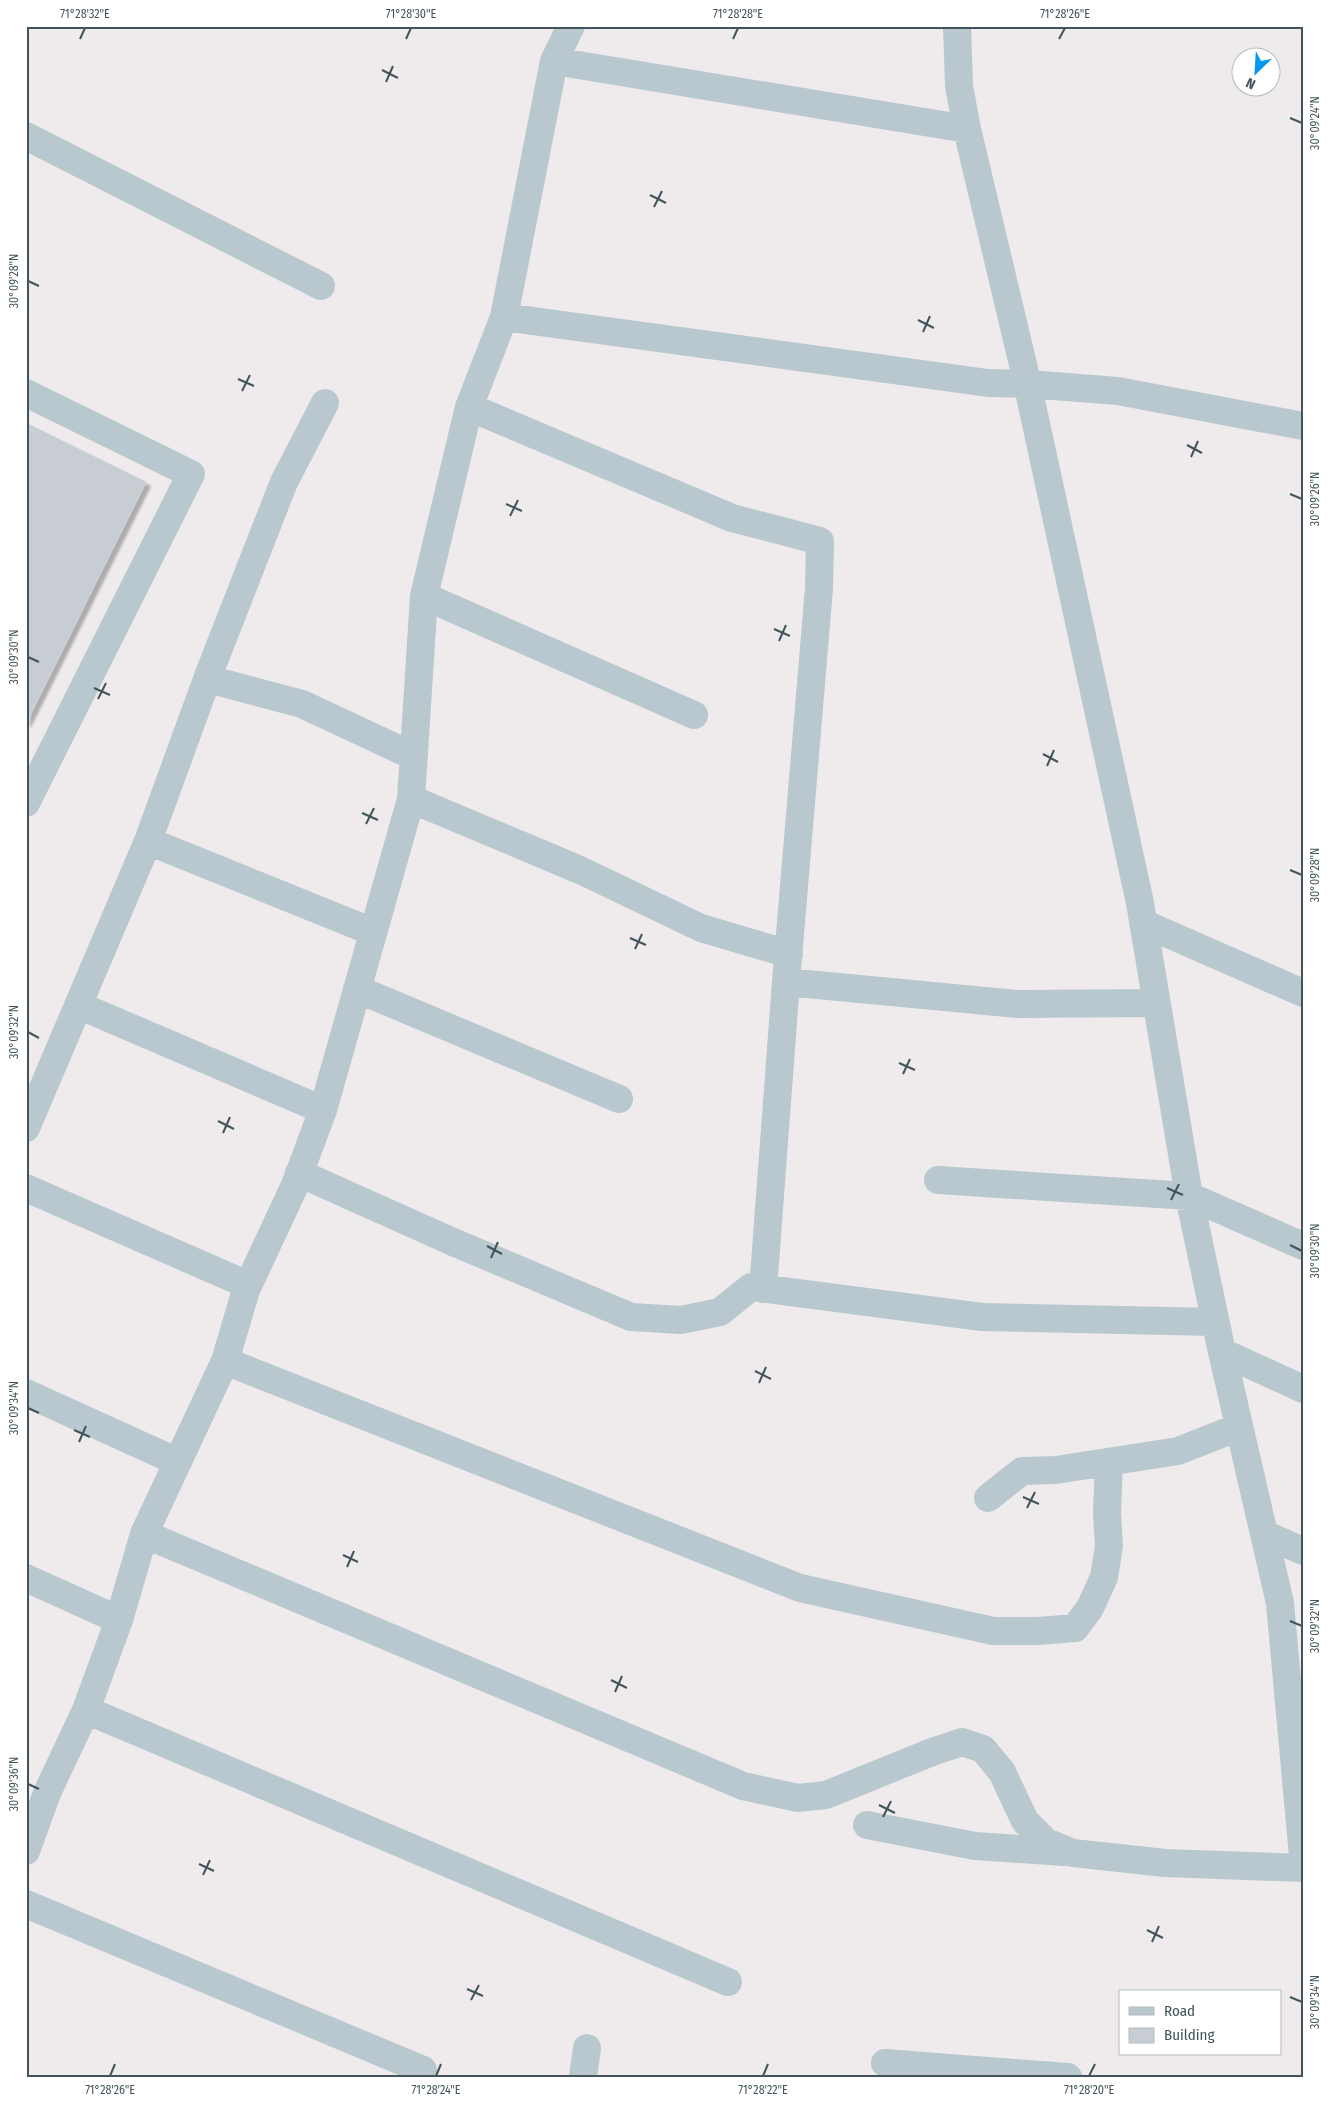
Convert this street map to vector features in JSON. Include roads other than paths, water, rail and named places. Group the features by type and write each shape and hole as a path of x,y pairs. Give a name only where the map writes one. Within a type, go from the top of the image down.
{"street":[{"path":"26,1851 36,1789 86,1710 119,1620 144,1534 225,1360 248,1285 299,1173 323,1110 372,932 412,799 413,756 424,596 470,407 504,317 554,61 571,26"},
{"path":"957,26 959,86 967,129 1028,384 1143,923 1189,1196 1215,1322 1280,1603 1303,1856"},
{"path":"554,61 967,129"},
{"path":"26,136 321,286"},
{"path":"504,317 979,382 1028,384 1118,392 1302,422"},
{"path":"26,393 191,474 26,803"},
{"path":"26,1128 148,841 284,482 325,403"},
{"path":"470,407 732,518 820,541 819,588 786,982 763,1289"},
{"path":"424,596 694,715"},
{"path":"208,679 302,704 413,756"},
{"path":"412,799 580,870 701,928 789,954"},
{"path":"148,841 372,932"},
{"path":"1143,923 1303,992"},
{"path":"786,982 1018,1004 1156,1003"},
{"path":"357,989 619,1099"},
{"path":"78,1005 323,1110"},
{"path":"299,1173 453,1242 631,1317 681,1320 720,1312 751,1287 982,1317 1215,1322"},
{"path":"938,1180 1189,1196 1303,1246"},
{"path":"26,1188 248,1285"},
{"path":"1222,1352 1303,1389"},
{"path":"225,1360 800,1588 993,1631 1038,1631 1075,1628 1090,1608 1104,1577 1109,1546 1107,1513 1109,1462"},
{"path":"26,1393 178,1462"},
{"path":"988,1498 1022,1471 1056,1470 1178,1451 1239,1427"},
{"path":"144,1534 743,1786 770,1793 798,1798 826,1795 932,1752 962,1742 983,1749 1002,1772 1025,1821 1046,1842 1073,1853"},
{"path":"1264,1534 1303,1551"},
{"path":"26,1578 119,1620"},
{"path":"86,1710 728,1982"},
{"path":"868,1825 976,1846 1073,1853 1165,1863 1303,1868"},
{"path":"26,1904 423,2070"},
{"path":"583,2077 587,2048"},
{"path":"885,2063 1068,2077"}]}
